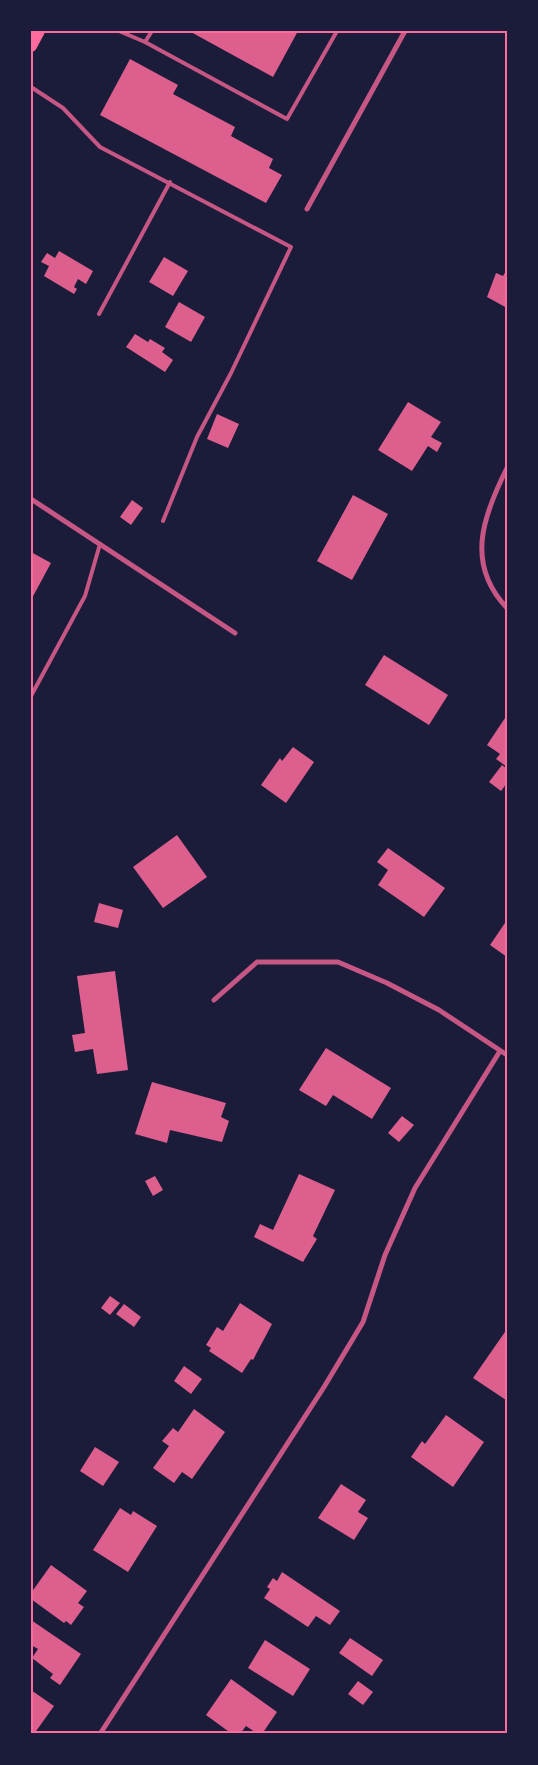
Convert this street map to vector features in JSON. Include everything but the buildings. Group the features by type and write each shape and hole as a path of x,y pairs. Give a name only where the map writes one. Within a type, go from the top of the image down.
{"main road":[{"path":"31,46 39,31"}],"street":[{"path":"307,209 405,31"},
{"path":"507,468 496,489 482,529 481,562 487,580 507,608"},
{"path":"31,499 235,633"},
{"path":"214,1000 257,962 338,962 387,983 439,1010 507,1055"},
{"path":"100,1734 324,1387 363,1322 385,1256 414,1188 500,1051"}],"lane":[{"path":"119,31 145,42 288,119 337,31"},
{"path":"145,42 152,31"},
{"path":"31,87 63,108 100,147 291,247 231,373 197,437 163,521"},
{"path":"99,314 170,182"},
{"path":"31,696 85,596 100,544"}]}
